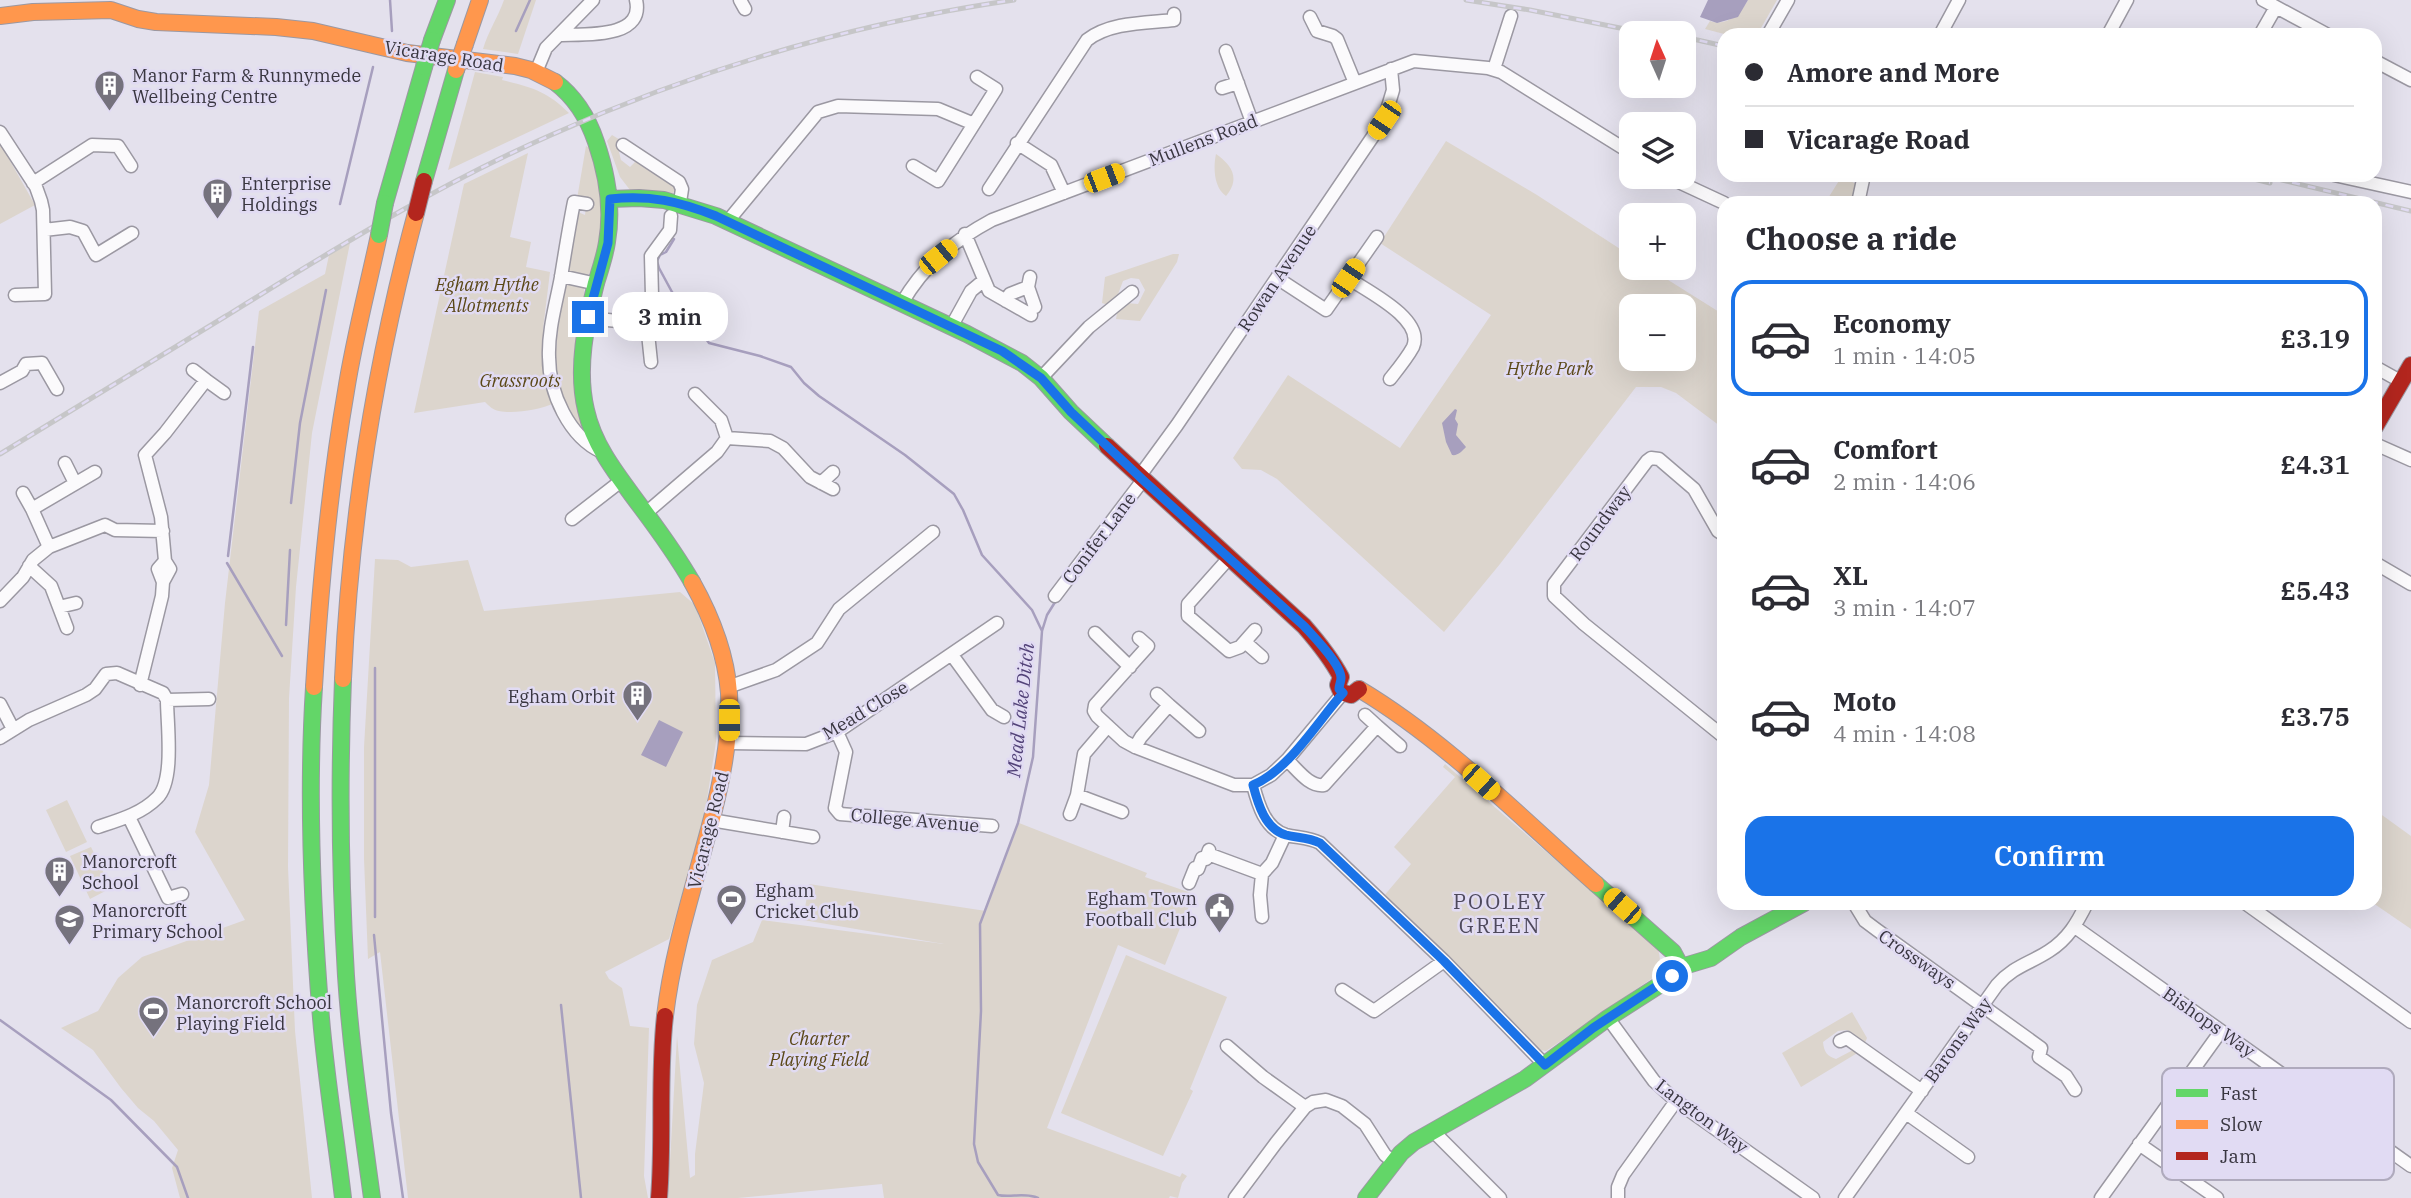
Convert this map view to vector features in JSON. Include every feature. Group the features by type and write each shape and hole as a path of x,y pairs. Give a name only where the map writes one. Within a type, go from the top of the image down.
{"main road":[{"path":"343,1198 321,1019 313,879 311,735 318,614 333,470 346,388 385,203 432,40 447,0"},
{"path":"372,1198 353,1054 343,928 340,798 343,677 357,519 371,417 390,314 456,70 481,0"},
{"name":"Vicarage Road","path":"0,16 80,6 115,5 132,18 166,23 281,27 315,31 404,52 536,72 565,90 584,115 602,159 610,199 608,243 588,317 581,361 582,389 587,413 603,452 621,481 677,555 703,602 717,635 728,687 729,743 678,948 666,1009 662,1058 659,1198"},
{"path":"610,199 646,197 680,202 1002,351 1041,378 1071,412 1141,479 1304,626 1327,652 1342,685"},
{"path":"2382,415 2411,365"},
{"path":"1342,685 1348,673 1355,675 1360,682 1359,689 1394,710 1468,771 1676,956 1681,967"},
{"path":"1367,1198 1394,1162 1414,1142 1502,1093 1545,1065 1681,967 1711,958 1741,937 1791,910"}],"street":[{"path":"536,72 546,48 593,0"},
{"path":"560,35 623,28 635,17 638,8 636,0"},
{"path":"1772,28 1788,0"},
{"path":"1944,28 1959,0"},
{"path":"2112,28 2127,0"},
{"path":"2263,0 2315,28"},
{"path":"2264,28 2276,7"},
{"path":"989,189 1087,40 1108,28 1174,20 1174,14"},
{"path":"1511,16 1494,69 1619,146"},
{"path":"1310,17 1313,37 1333,36 1337,39 1355,83"},
{"path":"1226,51 1252,122"},
{"name":"Mullens Road","path":"902,303 925,268 965,234 992,220 1157,152 1252,122 1414,61 1494,69"},
{"path":"2382,65 2411,80"},
{"name":"Rowan Avenue","path":"1141,479 1386,116 1393,90 1391,69"},
{"path":"913,166 938,181 996,89 977,77"},
{"path":"1222,88 1238,83"},
{"path":"728,222 818,112 828,107 938,109 974,124"},
{"path":"0,132 33,183 41,201 44,230 45,294 15,295"},
{"path":"1017,143 1051,165 1063,193"},
{"path":"33,183 92,145 118,146 131,166"},
{"path":"627,151 679,182 682,189 680,202"},
{"path":"2365,182 2411,192"},
{"path":"1694,189 1717,200"},
{"name":"Vicarage Road","path":"587,204 574,202 551,326 548,359 557,402 574,429 590,446 603,452"},
{"path":"651,362 647,324 652,296 651,256 670,230 671,216"},
{"path":"44,230 70,227 83,231 96,255 132,233"},
{"path":"965,234 989,291 1006,301 1033,311 1029,282 1010,294 1006,301"},
{"path":"1278,278 1326,310 1377,237"},
{"path":"561,275 597,284"},
{"path":"1348,278 1404,316 1411,325 1413,347 1390,379"},
{"path":"955,320 971,291 983,281"},
{"path":"1041,378 1089,327 1132,292"},
{"path":"588,317 647,324"},
{"path":"0,383 22,370 26,364 42,363 57,389"},
{"path":"192,370 224,393"},
{"path":"2382,371 2402,382"},
{"path":"140,685 159,612 163,582 158,569 165,561 158,502 145,455 206,380"},
{"path":"695,394 721,420 727,438"},
{"path":"727,438 770,441 783,448 810,477 827,486 833,472"},
{"path":"646,513 717,452 727,438"},
{"path":"2382,447 2411,460"},
{"name":"Roundway","path":"1717,526 1694,489 1659,459 1651,458 1554,584 1554,596 1584,624 1717,731"},
{"path":"65,463 75,483"},
{"path":"32,509 95,472"},
{"name":"Conifer Lane","path":"1055,596 1141,479"},
{"path":"576,511 621,481"},
{"path":"23,493 49,547"},
{"path":"0,601 23,577 33,559 49,547 73,536 90,533 102,537 115,530 163,531"},
{"path":"728,687 776,670 817,643 839,609 933,532"},
{"path":"1229,558 1188,604 1188,616 1229,651 1245,642 1255,630"},
{"path":"29,566 51,586 67,628"},
{"path":"2382,567 2411,584"},
{"path":"59,607 76,603"},
{"name":"Mead Close","path":"729,743 806,744 837,732 994,631"},
{"path":"1095,634 1130,667"},
{"path":"1139,638 1148,646 1095,705 1097,716 1135,747 1234,785 1253,785 1271,775 1287,760 1342,685"},
{"path":"1245,642 1262,657"},
{"path":"953,655 992,710 1004,717"},
{"path":"0,738 13,729 86,695 106,674 117,673 163,693 167,700 173,762 166,786 158,797 129,817 98,827"},
{"path":"1157,694 1199,731"},
{"path":"167,700 209,699"},
{"path":"0,704 13,729"},
{"path":"1135,747 1169,705"},
{"path":"1365,715 1400,746"},
{"path":"1070,814 1077,795 1084,754 1108,726"},
{"path":"1287,760 1311,782 1317,786 1324,785 1377,726"},
{"name":"College Avenue","path":"837,732 846,752 835,808 840,814 992,826"},
{"path":"1253,785 1262,814 1276,829 1285,835 1308,837 1320,843 1444,961 1545,1065"},
{"path":"1077,795 1122,812"},
{"path":"129,817 168,898 182,894"},
{"path":"782,832 784,817"},
{"path":"711,820 813,836"},
{"path":"1262,917 1262,874 1272,863 1285,835"},
{"path":"1189,883 1195,868 1198,869 1202,858 1206,859 1209,850 1262,874"},
{"name":"Crossways","path":"1858,910 1865,921 2041,1048 2039,1057 2066,1076 2075,1090"},
{"name":"Barons Way","path":"1845,1198 2010,971 2048,952 2065,940 2084,910"},
{"path":"2255,910 2411,1022"},
{"name":"Bishops Way","path":"2075,927 2273,1068"},
{"path":"1342,990 1374,1011 1444,961"},
{"name":"Langton Way","path":"1608,1018 1654,1081 1676,1101 1813,1198"},
{"path":"2194,1068 2221,1031"},
{"path":"1840,1041 1847,1038 1922,1091"},
{"path":"1227,1046 1305,1107"},
{"path":"1235,1198 1305,1107 1313,1101 1326,1100 1342,1106 1365,1124 1385,1154 1394,1162"},
{"path":"1618,1198 1618,1187 1623,1175 1676,1101"},
{"path":"2101,1198 2162,1112"},
{"path":"1906,1113 1968,1157"},
{"path":"1433,1131 1500,1198"},
{"path":"2139,1144 2162,1160"},
{"name":"Bishops Way","path":"2394,1154 2411,1166"},
{"path":"2191,1180 2217,1198"}],"green space":[{"path":"504,0 536,0 518,54 483,49"},
{"path":"1748,0 1777,0 1761,28 1717,28 1717,32 1705,29 1710,21 1728,20 1742,10"},
{"path":"475,72 503,77 502,80 538,91 569,113 448,170"},
{"path":"612,135 622,141 618,148 621,160 630,167 637,160 673,186 675,190 672,194 630,190 620,177 607,141"},
{"name":"Hythe Park","path":"1446,141 1619,248 1619,280 1668,280 1690,294 1619,294 1619,371 1696,371 1696,297 1717,311 1717,424 1676,393 1661,387 1636,387 1500,564 1444,632 1277,479 1261,470 1242,469 1233,458 1288,375 1400,448 1491,315 1380,243"},
{"path":"0,143 35,205 0,224"},
{"path":"586,146 591,149 599,176 603,213 600,249 597,260 586,277 568,270 578,212 585,215 587,200 577,199"},
{"name":"Egham Hythe Allotments","path":"528,153 510,237 531,242 526,267 550,272 543,329 554,403 519,412 497,410 485,402 414,413 464,184"},
{"path":"1216,154 1227,163 1233,173 1233,184 1226,196 1215,177"},
{"path":"1838,182 1856,184 1853,196 1829,196"},
{"path":"350,243 312,433 296,587 289,698 288,867 295,1031 312,1198 180,1198 172,1168 178,1150 121,1088 93,1050 61,1028 98,1011 118,978 142,957 245,920 195,832 209,785 225,603 259,311 325,274 329,255"},
{"path":"1179,254 1177,262 1140,321 1116,319 1118,308 1126,303 1138,304 1145,290 1139,279 1123,281 1117,297 1108,305 1102,303 1105,277"},
{"path":"574,283 584,288 573,361 584,428 578,429 559,392 556,362 565,286"},
{"path":"375,559 398,560 411,567 468,560 484,611 680,592 695,605 715,663 716,742 704,818 669,939 605,972 609,979 622,988 630,1026 649,1028 644,1176 648,1198 408,1198 380,952 368,959 364,859 364,747"},
{"path":"1445,764 1658,949 1660,964 1654,977 1546,1051 1540,1050 1383,897 1411,864 1394,847 1455,777 1443,767"},
{"path":"67,800 87,842 66,852 46,810"},
{"path":"2382,815 2411,836 2411,929 2382,909"},
{"name":"Charter Playing Field","path":"1019,823 1147,873 1145,877 1194,894 1165,965 1118,945 1047,1128 1180,1177 1182,1173 1187,1176 1178,1198 884,1198 882,1184 738,1198 668,1198 677,1036 690,1178 695,1175 704,1083 694,1044 697,1005 712,960 753,942 762,920 944,944 803,920 809,884 986,911"},
{"path":"91,847 111,888 90,899 70,856"},
{"path":"1126,955 1227,997 1190,1089 1193,1091 1163,1156 1061,1113"},
{"path":"1852,1012 1867,1038 1865,1043 1847,1030 1838,1031 1823,1042 1823,1045 1826,1053 1836,1059 1855,1049 1859,1052 1801,1087 1782,1053"}],"shaded area":[{"path":"1708,0 1748,0 1738,17 1717,23 1700,17"},
{"path":"1455,409 1458,424 1456,435 1466,447 1460,453 1452,455 1442,423"},
{"path":"659,720 683,732 666,767 641,755"}],"waterway":[{"path":"390,0 392,31"},
{"path":"516,31 530,0"},
{"path":"340,204 373,67"},
{"name":"Mead Lake Ditch","path":"674,239 666,252 660,255 657,261 659,268 672,292 709,343 791,367 819,396 905,455 954,494 982,555 1032,610 1042,631 1033,757 1018,823 980,924 981,1011 974,1144 978,1162 998,1195 1028,1195 1038,1198"},
{"path":"291,503 300,423 326,290"},
{"path":"228,556 253,347"},
{"path":"286,625 290,550"},
{"path":"227,563 282,656"},
{"path":"1042,631 1047,615 1057,599"},
{"path":"375,668 375,917"},
{"path":"374,935 391,1113 403,1198"},
{"path":"561,1005 581,1198"},
{"path":"0,1020 111,1100 177,1167 188,1198"}],"railway":[{"path":"0,454 385,220 467,175 551,135 663,89 778,51 895,22 1014,0"},
{"path":"1466,0 1619,28"},
{"path":"1696,40 1717,44"},
{"path":"2266,182 2270,183"},
{"path":"2290,182 2348,196"},
{"path":"2382,204 2411,211"}],"traffic: fast":[{"path":"432,40 447,0"},
{"path":"424,67 432,40"},
{"path":"385,203 424,67"},
{"path":"424,181 456,70"},
{"path":"555,82 575,101 593,133 608,191 607,242 583,346 582,378 586,410 595,437 608,461 692,582"},
{"path":"610,199 664,200 716,216 967,334 1022,363 1041,378 1071,412 1107,446"},
{"path":"379,235 385,203"},
{"path":"343,679 341,828 346,976 372,1198"},
{"path":"314,687 311,853 315,936 323,1040 343,1198"},
{"path":"1596,884 1673,952 1681,967"},
{"path":"1366,1198 1401,1153 1414,1142 1525,1079 1608,1018 1672,977 1681,967 1711,958 1741,937 1791,910"}],"traffic: slow":[{"path":"465,44 480,0"},
{"path":"0,16 33,12 111,10 156,22 313,31 407,53 515,66 531,70 555,82"},
{"path":"456,70 465,44"},
{"path":"343,679 352,561 367,444 388,328 416,213"},
{"path":"314,687 322,576 340,428 353,352 379,235"},
{"path":"665,1016 679,939 720,784 729,723 729,693 721,649 692,582"},
{"path":"1359,689 1452,756 1596,884"}],"traffic: jam":[{"path":"416,213 424,181"},
{"path":"2382,415 2411,365"},
{"path":"1107,446 1304,626 1341,677 1338,685 1341,692 1351,695 1359,689"},
{"path":"659,1198 665,1016"}],"place":[{"name":"Manor Farm & Runnymede Wellbeing Centre","path":"109,112"},
{"name":"Enterprise Holdings","path":"218,220"},
{"name":"Egham Orbit","path":"638,723"},
{"name":"Manorcroft School","path":"59,898"},
{"name":"Egham Cricket Club","path":"732,927"},
{"name":"Egham Town Football Club","path":"1220,935"},
{"name":"Manorcroft Primary School","path":"69,947"},
{"name":"Manorcroft School Playing Field","path":"153,1039"}],"district":[{"name":"POOLEY GREEN","path":"1500,913"}],"route":[{"path":"588,317 608,243 610,199 646,197 680,202 716,216 967,334 1022,363 1041,378 1071,412 1143,480 1304,626 1327,652 1337,669 1341,677 1339,689 1343,693 1287,760 1271,775 1253,785 1262,814 1276,829 1285,835 1308,837 1320,843 1444,961 1545,1065 1593,1028 1672,976"}],"park label":[{"name":"Grassroots","path":"520,380"}]}
